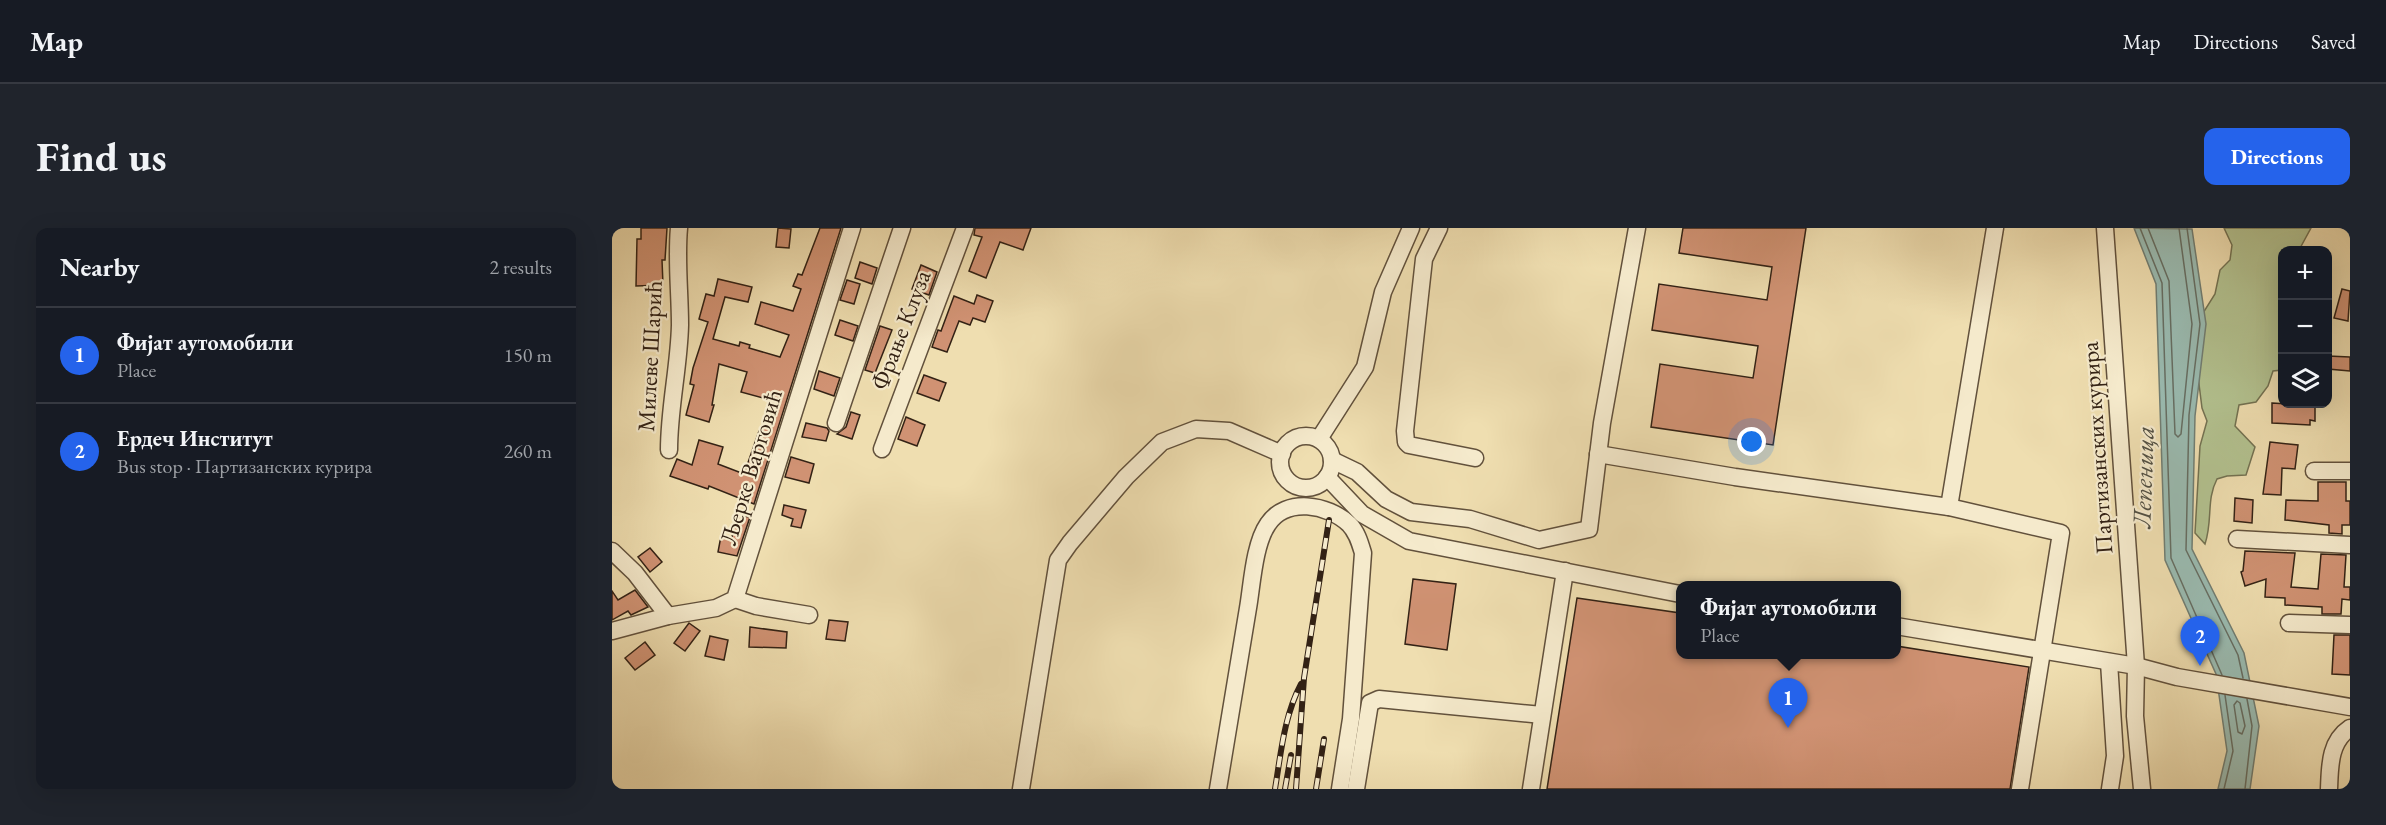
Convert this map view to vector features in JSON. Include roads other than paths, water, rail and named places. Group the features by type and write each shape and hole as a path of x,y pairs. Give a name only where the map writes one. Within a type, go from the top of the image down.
{"street":[{"name":"Милеве Шарић","path":"669,450 669,425 680,327 677,249 679,228"},
{"name":"Љерке Варговић","path":"735,599 852,228"},
{"path":"836,423 902,228"},
{"name":"Фрање Клуза","path":"882,449 965,228"},
{"path":"1319,439 1365,367 1383,292 1411,228"},
{"path":"1439,228 1424,259 1405,431 1406,442 1409,445 1475,458"},
{"path":"1332,460 1357,472 1386,500 1411,512 1470,519 1539,540 1589,529 1598,454 1637,228"},
{"path":"1949,507 1995,228"},
{"name":"Партизанских курира","path":"2105,228 2136,666 2135,716 2142,789"},
{"path":"1022,789 1058,560 1070,543 1126,477 1162,442 1196,429 1229,431 1282,454"},
{"path":"1301,436 1319,439 1330,452 1332,460 1327,477 1314,486 1298,486 1285,477 1280,462 1282,454 1293,440 1301,436"},
{"path":"1598,454 1735,477 1949,507 2061,533 2020,789"},
{"path":"2314,471 2350,471"},
{"path":"1327,477 1362,514 1409,541 1676,593"},
{"path":"1218,789 1254,572 1264,531 1269,521 1279,514 1289,509 1312,506 1325,510 1349,524 1358,537 1363,553 1351,719 1340,789"},
{"path":"2237,539 2350,545"},
{"path":"612,551 635,573 668,616"},
{"path":"1531,789 1565,572"},
{"path":"612,631 668,616 716,608 735,599 756,606 809,615"},
{"path":"2289,623 2350,625"},
{"path":"1901,627 2136,666 2177,677 2350,707"},
{"path":"2109,662 2115,756 2110,789"},
{"path":"1356,789 1370,703 1379,699 1542,715"},
{"path":"2329,789 2331,760 2337,742 2350,728"}],"water":[{"path":"2134,228 2192,229 2206,324 2195,416 2192,549 2244,653 2259,726 2250,789 2218,789 2227,751 2216,674 2165,560 2156,284"}],"railway":[{"path":"1296,789 1304,678 1329,520"},
{"path":"1275,789 1287,722 1301,684"},
{"path":"1316,789 1324,739"},
{"path":"1285,789 1291,755"}],"place":[{"name":"Ердеч Институт","path":"2200,666"},
{"name":"Фијат аутомобили","path":"1788,728"}],"water label":[{"name":"Лепеница","path":"2143,477"}]}
